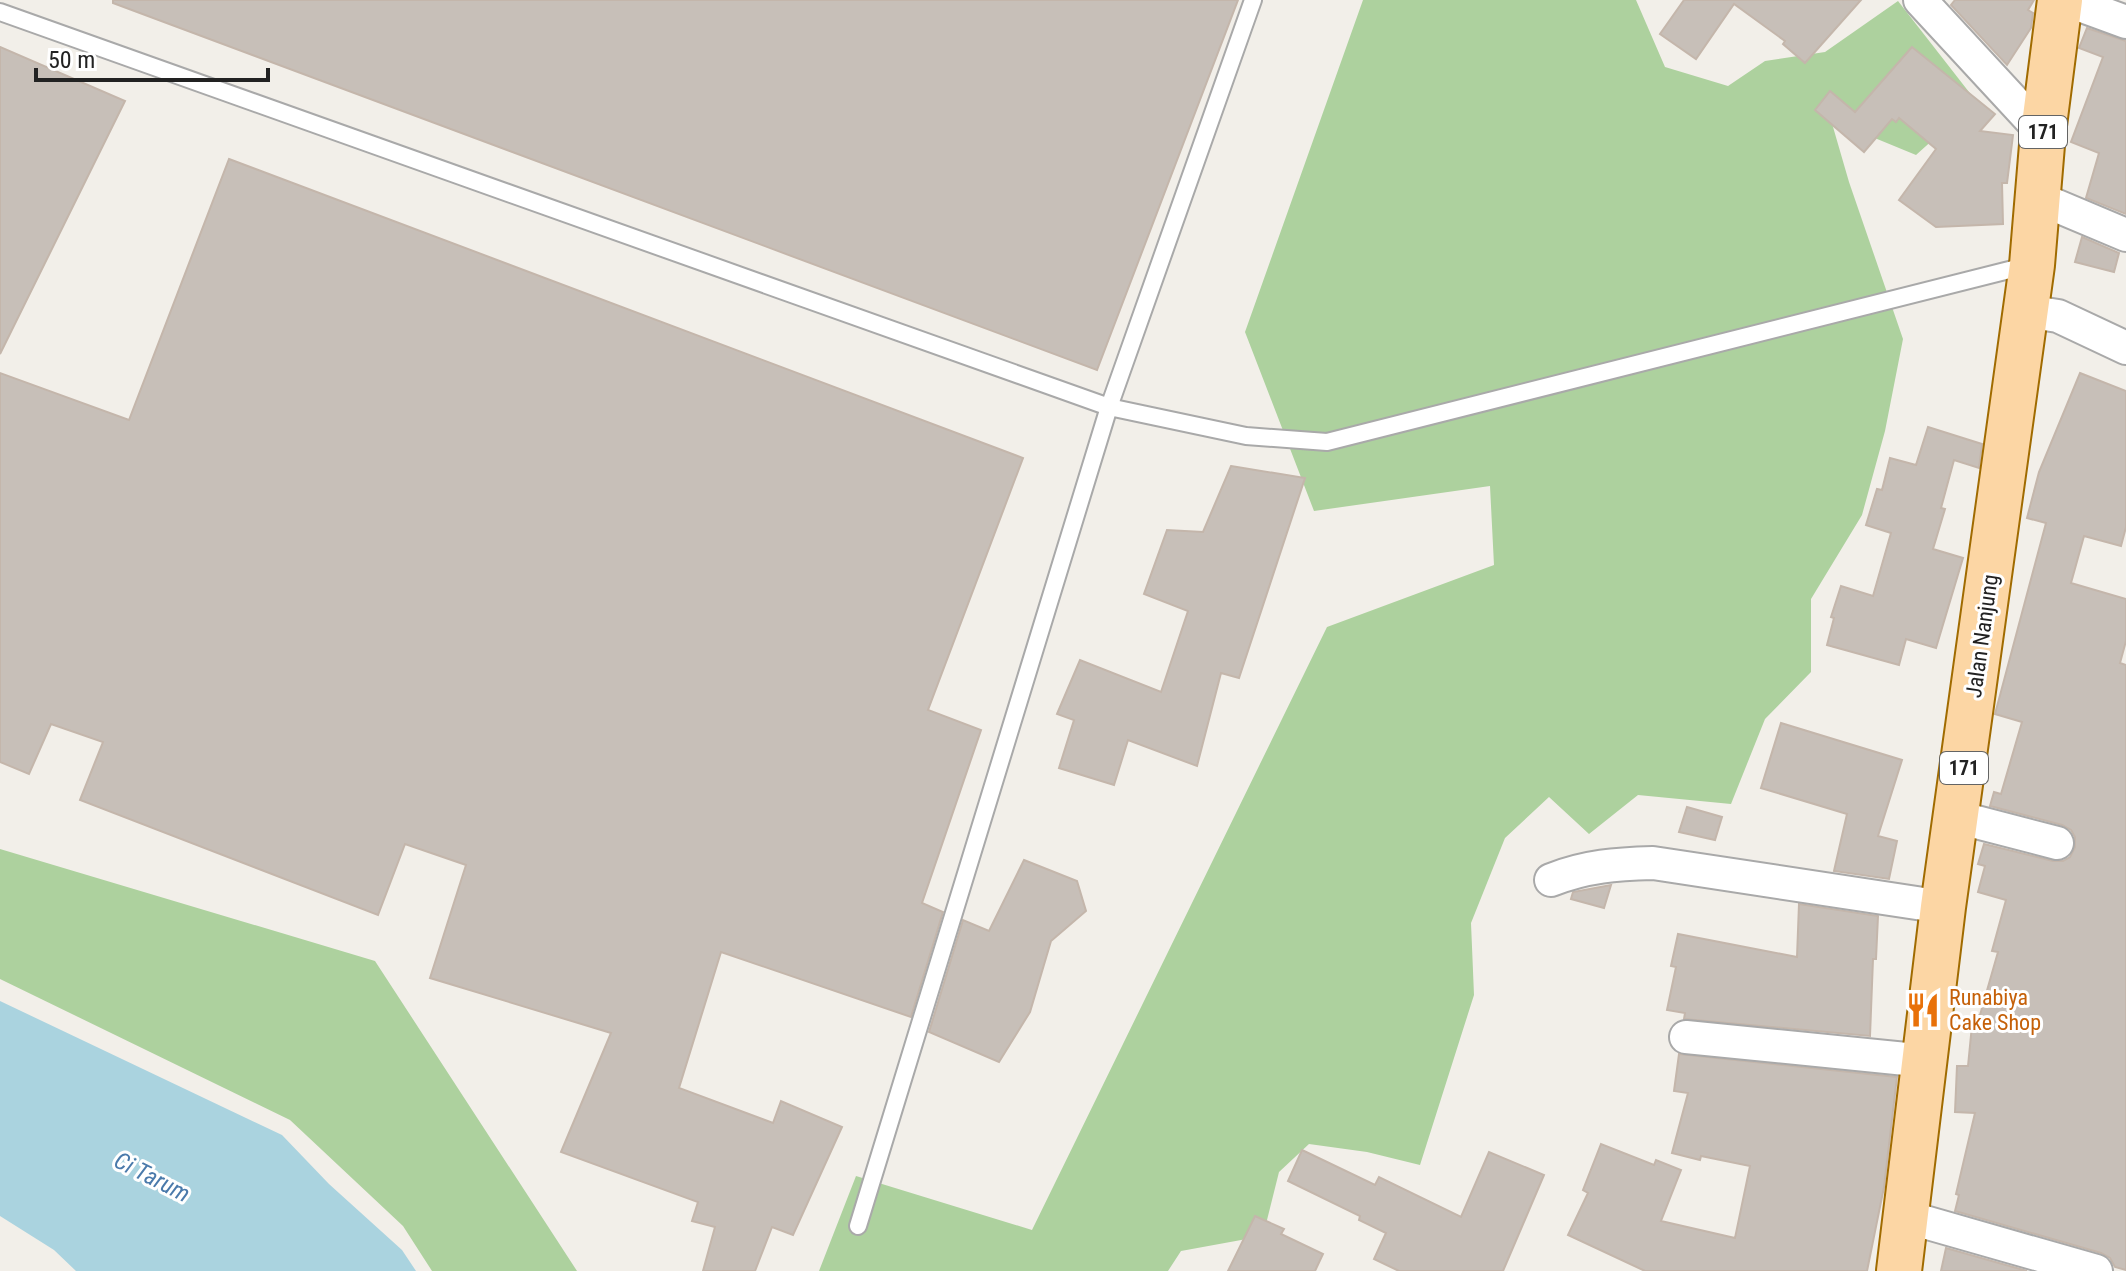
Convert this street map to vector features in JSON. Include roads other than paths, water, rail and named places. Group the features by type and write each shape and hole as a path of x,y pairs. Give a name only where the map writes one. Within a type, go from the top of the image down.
{"main road":[{"name":"Jalan Nanjung","path":"1899,1271 1943,907 2032,265 2043,133 2060,0"}],"street":[{"path":"1920,0 2043,133"},
{"path":"2066,0 2126,22"},
{"path":"2038,198 2126,235"},
{"path":"2026,311 2058,316 2126,348"},
{"path":"1957,817 2057,843"},
{"path":"1551,880 1577,870 1610,864 1653,863 1943,907"},
{"path":"1686,1037 1926,1061"},
{"path":"1907,1217 2096,1271"}],"lane":[{"path":"858,1226 1109,407 1253,0"},
{"path":"0,12 1109,407 1246,436 1327,442 2032,265"}],"water":[{"name":"Ci Tarum","path":"0,1001 282,1135 329,1184 402,1250 416,1271 76,1271 54,1250 0,1216"}],"place":[{"name":"Runabiya Cake Shop","path":"1923,1010"}]}
